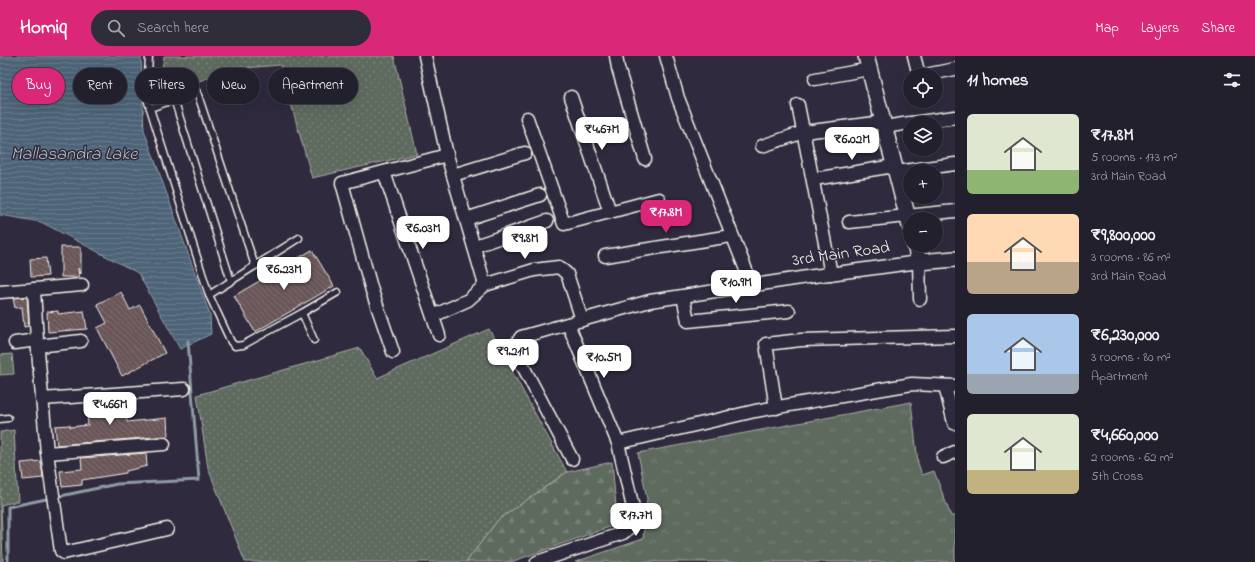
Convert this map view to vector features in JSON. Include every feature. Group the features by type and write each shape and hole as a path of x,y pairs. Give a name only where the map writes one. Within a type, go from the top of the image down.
{"street":[{"path":"426,56 446,155 475,246 485,285"},
{"path":"616,56 618,68 645,159"},
{"path":"666,56 678,98 731,236 752,285"},
{"path":"914,56 917,68"},
{"path":"815,79 867,62 907,212"},
{"path":"943,71 955,69"},
{"path":"571,97 610,212"},
{"path":"798,105 814,179 831,274"},
{"path":"943,119 955,117"},
{"path":"527,118 564,224 660,199"},
{"path":"762,146 804,132 903,123"},
{"path":"453,175 526,153"},
{"path":"393,352 372,291 342,183 446,155"},
{"path":"814,179 895,169 955,164"},
{"path":"384,172 440,335"},
{"path":"466,218 540,195"},
{"path":"943,214 955,211"},
{"path":"475,246 547,221"},
{"path":"849,222 903,221"},
{"path":"605,256 731,236"},
{"path":"917,252 919,262 920,299"},
{"name":"3rd Main Road","path":"572,459 517,354 516,346 521,337 650,301 831,274 919,262 955,259"},
{"path":"433,316 468,300 485,285 534,270 559,268 567,274 582,320"},
{"path":"0,292 82,285"},
{"path":"34,289 47,453 60,549 62,553 167,529"},
{"path":"683,296 688,320 789,311"},
{"path":"537,562 623,533 631,526 634,512 618,443 568,324"},
{"path":"776,408 766,344 801,340 955,336"},
{"path":"15,343 81,341"},
{"path":"618,443 729,417 912,384 950,386 954,423"},
{"path":"42,399 184,389"},
{"path":"47,453 164,444"},
{"path":"943,457 955,452"}],"lane":[{"path":"149,56 146,95 209,295 235,346 243,345 338,292"},
{"path":"199,95 255,266"},
{"path":"150,108 161,104"},
{"path":"176,104 231,281"},
{"path":"209,295 300,238"},
{"path":"302,313 314,340"},
{"path":"0,419 8,418"}],"green space":[{"path":"164,56 394,56 417,154 312,178 291,104 358,104 358,68 281,68 280,65 244,68 207,68 207,78 199,81 199,68 162,68"},
{"path":"489,329 567,472 498,520 466,562 245,562 208,468 197,395 360,348 377,378"},
{"path":"12,354 14,374 0,375 0,355"},
{"path":"911,402 918,463 922,475 934,471 951,516 955,516 955,562 575,562 643,539 647,499 638,453"},
{"path":"14,430 18,501 1,505 3,562 0,562 0,432"},
{"path":"612,462 617,518 615,525 511,562 466,562 498,520 567,472"}],"water":[{"name":"Mallasandra Lake","path":"0,56 141,56 141,68 135,68 135,104 143,104 144,130 210,315 211,334 180,349 138,273 41,222 0,215"}],"building":[{"path":"61,247 81,247 81,274 78,268 79,277 61,277"},
{"path":"312,250 334,286 255,332 234,296"},
{"path":"46,258 48,276 31,277 30,259"},
{"path":"121,292 130,310 140,305 165,353 122,376 97,328 107,323 97,304"},
{"path":"27,297 29,326 24,327 22,307 15,308 13,298"},
{"path":"58,311 58,314 84,311 87,329 48,332 47,312"},
{"path":"125,401 127,422 167,418 168,436 57,445 55,426 70,425 70,427 88,425 86,403"},
{"path":"146,453 147,466 126,471 126,473 82,480 82,485 62,487 60,471 82,469 81,458"},
{"path":"41,461 43,478 23,480 21,463"}],"waterway":[{"path":"56,497 117,484 199,480 188,341"},
{"path":"8,562 8,507 51,498"}]}
